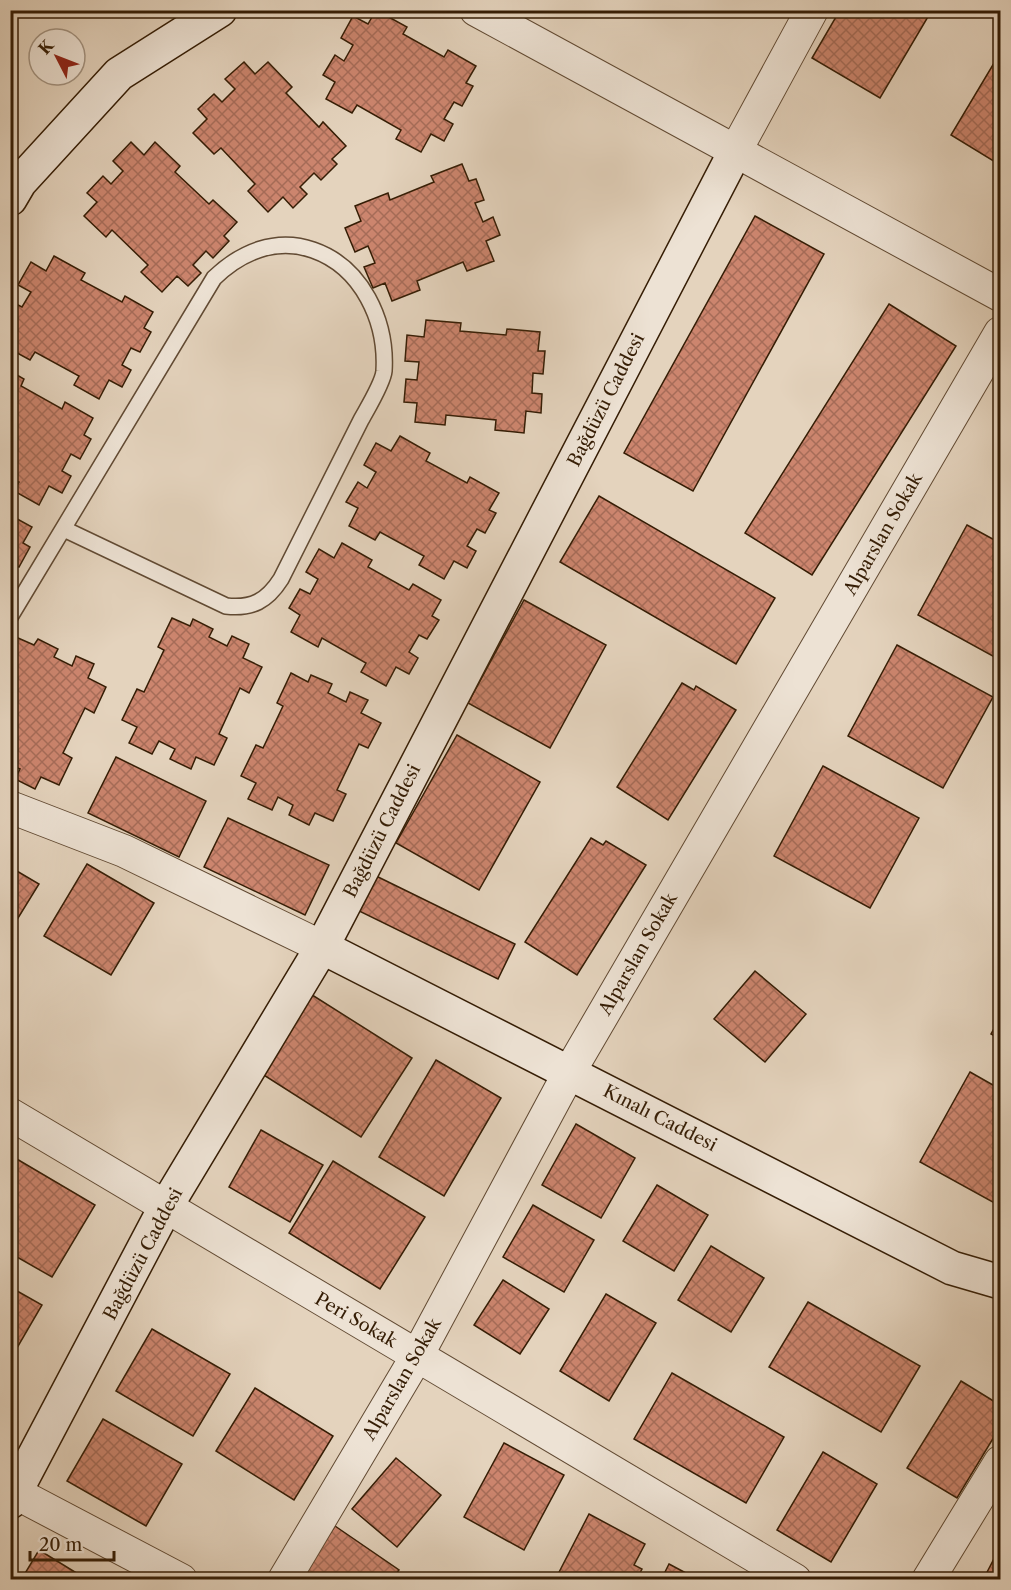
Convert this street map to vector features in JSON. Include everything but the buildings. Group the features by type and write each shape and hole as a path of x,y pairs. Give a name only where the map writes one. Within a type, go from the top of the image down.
{"street":[{"path":"10,199 20,183 119,74 220,10"},
{"path":"476,10 1000,295"},
{"path":"736,150 812,10"},
{"name":"Bağdüzü Caddesi","path":"12,1495 165,1208 322,947 736,150"},
{"name":"Alparslan Sokak","path":"284,1580 417,1356 570,1071 1000,333"},
{"path":"10,807 124,851 322,947"},
{"name":"Kınalı Caddesi","path":"322,947 570,1071 952,1268 1000,1282"},
{"name":"Peri Sokak","path":"10,1114 795,1580"},
{"path":"928,1580 1000,1462"},
{"path":"12,1495 181,1580"}],"lane":[{"path":"10,617 214,278 226,266 257,249 291,245 308,248 331,258 362,285 375,316 384,373 281,579 263,601 250,606 226,606 64,529"}]}
